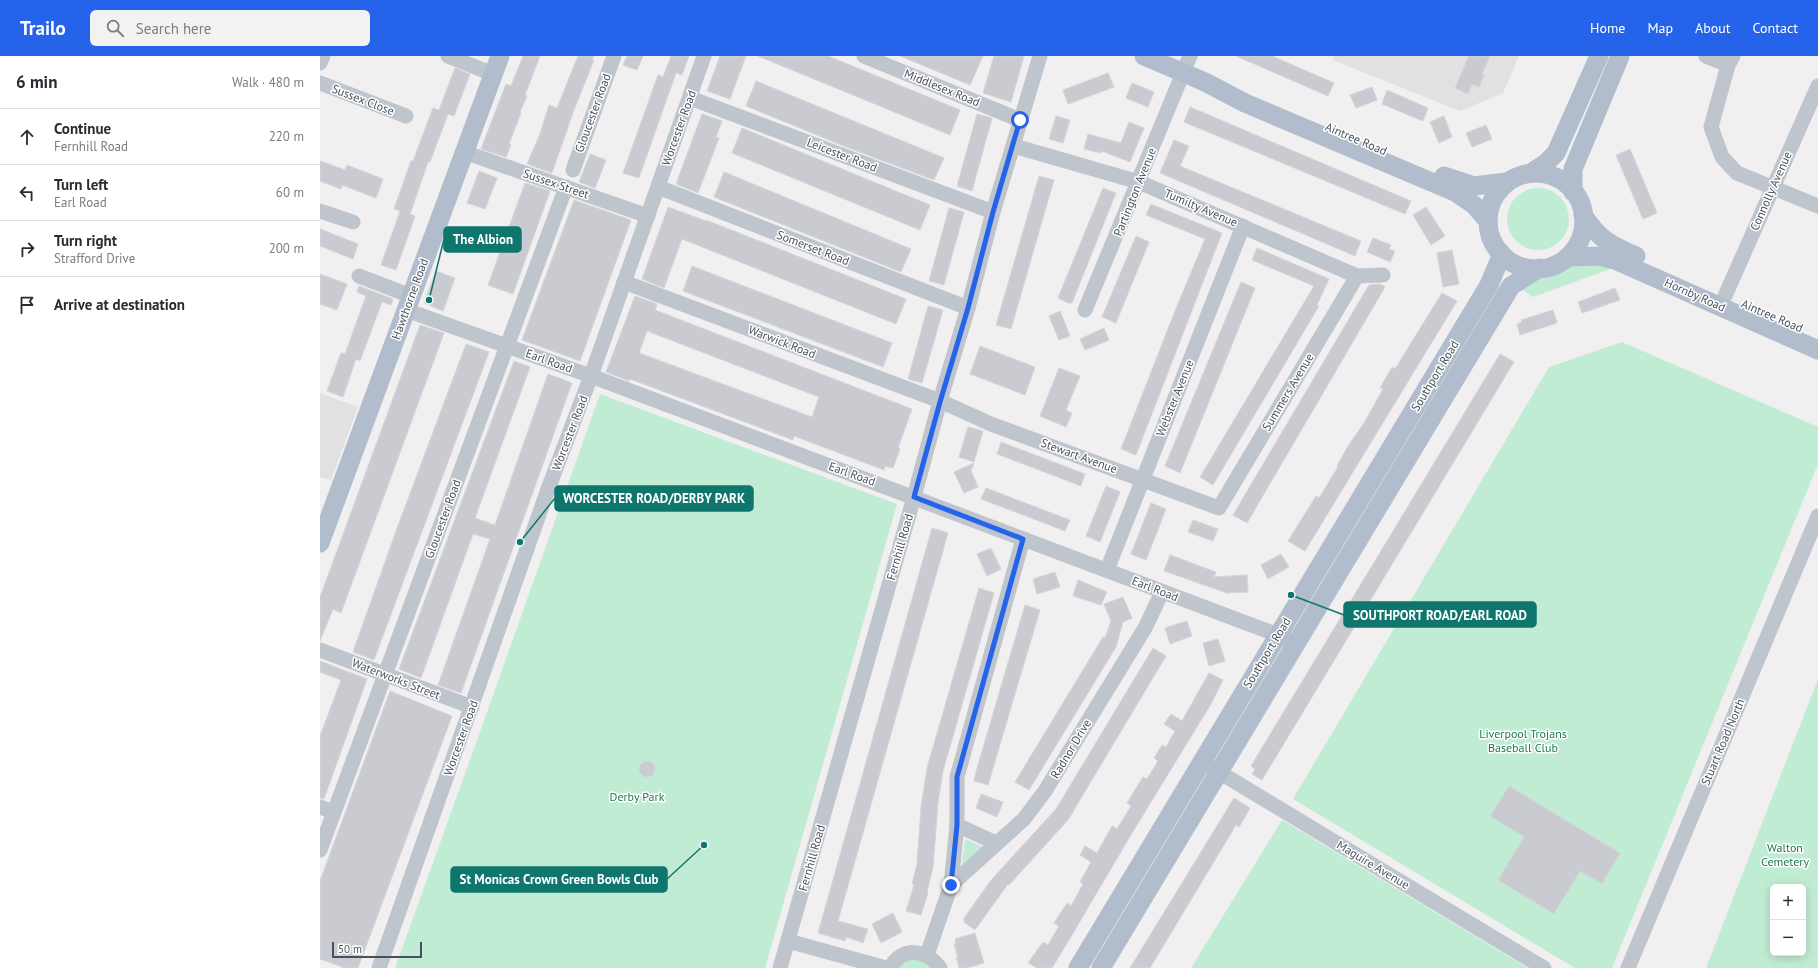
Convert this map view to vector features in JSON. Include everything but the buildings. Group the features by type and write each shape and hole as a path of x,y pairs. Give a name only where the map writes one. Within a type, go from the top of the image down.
{"main road":[{"name":"Hawthorne Road","path":"320,542 500,56"},
{"name":"Aintree Road","path":"1144,56 1187,64 1205,82 1245,104 1455,192 1474,205 1488,220"},
{"path":"1531,173 1552,176 1564,182 1573,192 1581,205 1584,226 1581,238 1568,257 1551,266 1539,268 1517,265 1502,254 1492,241 1488,220 1490,209 1493,199 1507,182 1519,176 1531,173 1546,163 1556,153 1599,56"},
{"path":"1573,192 1573,169 1620,56"},
{"name":"Aintree Road","path":"1205,82 1250,93 1458,182 1474,186 1507,182"},
{"name":"Aintree Road","path":"1583,215 1595,233 1607,243 1818,336"},
{"name":"Southport Road","path":"1078,968 1489,285 1502,254"},
{"name":"Hornby Road","path":"1568,257 1600,256 1615,260 1818,350"},
{"name":"Southport Road","path":"1101,968 1511,286 1539,268"}],"street":[{"path":"320,63 322,56"},
{"path":"448,56 493,74"},
{"name":"Gloucester Road","path":"573,170 614,56"},
{"name":"Worcester Road","path":"379,968 704,56"},
{"name":"Middlesex Road","path":"864,56 1020,120"},
{"name":"Fernhill Road","path":"780,968 968,308 993,212 1040,56"},
{"path":"1706,56 1731,61 1711,127 1714,139 1722,157 1737,173 1818,206"},
{"name":"Partington Avenue","path":"1085,310 1187,64"},
{"name":"Sussex Close","path":"320,83 406,116"},
{"name":"Connolly Avenue","path":"1725,296 1818,86"},
{"name":"Leicester Road","path":"690,98 993,212"},
{"name":"Tumilty Avenue","path":"1014,146 1139,182 1357,276 1384,275"},
{"name":"Sussex Street","path":"464,152 648,216"},
{"name":"Gloucester Road","path":"320,850 327,810 385,675 566,187"},
{"name":"Somerset Road","path":"658,188 968,308"},
{"path":"320,211 353,222"},
{"name":"Webster Avenue","path":"1107,570 1243,226"},
{"name":"Earl Road","path":"359,276 409,303 507,345 1107,570 1278,635 1296,644"},
{"name":"Summers Avenue","path":"1219,508 1357,276"},
{"name":"Warwick Road","path":"624,282 940,402"},
{"name":"Stewart Avenue","path":"940,402 991,424 1219,508"},
{"name":"Stuart Road North","path":"1628,968 1818,516"},
{"path":"927,955 951,885 957,825 957,777 1023,539"},
{"name":"Radnor Drive","path":"951,885 1024,819 1046,792 1145,628 1162,592"},
{"name":"Waterworks Street","path":"320,650 472,707"},
{"name":"Maguire Avenue","path":"1202,762 1544,968"},
{"path":"957,825 996,843"},
{"path":"788,941 886,968"},
{"path":"890,968 902,956 912,952 927,955 940,968"}],"shaded area":[{"path":"1334,56 1519,56 1503,93 1460,111 1333,60"},
{"path":"320,393 358,407 331,480 320,477"}],"green space":[{"path":"1532,188 1544,188 1560,197 1567,207 1569,219 1567,231 1560,241 1544,250 1532,250 1521,245 1512,236 1507,225 1507,213 1512,202 1521,193"},
{"path":"1590,263 1616,267 1533,297 1521,289 1528,284 1554,272 1573,266"},
{"name":"Liverpool Trojans Baseball Club","path":"1622,342 1818,427 1818,464 1612,968 1575,968 1293,799 1549,367"},
{"name":"Derby Park","path":"600,394 897,504 765,968 395,968 475,746"},
{"name":"Walton Cemetery","path":"1818,679 1818,968 1706,968"},
{"path":"1282,820 1528,968 1191,968"},
{"path":"965,839 983,847 965,865 962,864"},
{"path":"909,960 921,960 931,968 898,968"}],"place":[{"name":"The Albion","path":"429,300"},
{"name":"WORCESTER ROAD/DERBY PARK","path":"520,542"},
{"name":"SOUTHPORT ROAD/EARL ROAD","path":"1291,595"},
{"name":"St Monicas Crown Green Bowls Club","path":"704,845"}],"route":[{"path":"951,885 957,825 957,777 1023,539 914,497 968,308 993,212 1014,146 1020,120"}]}
